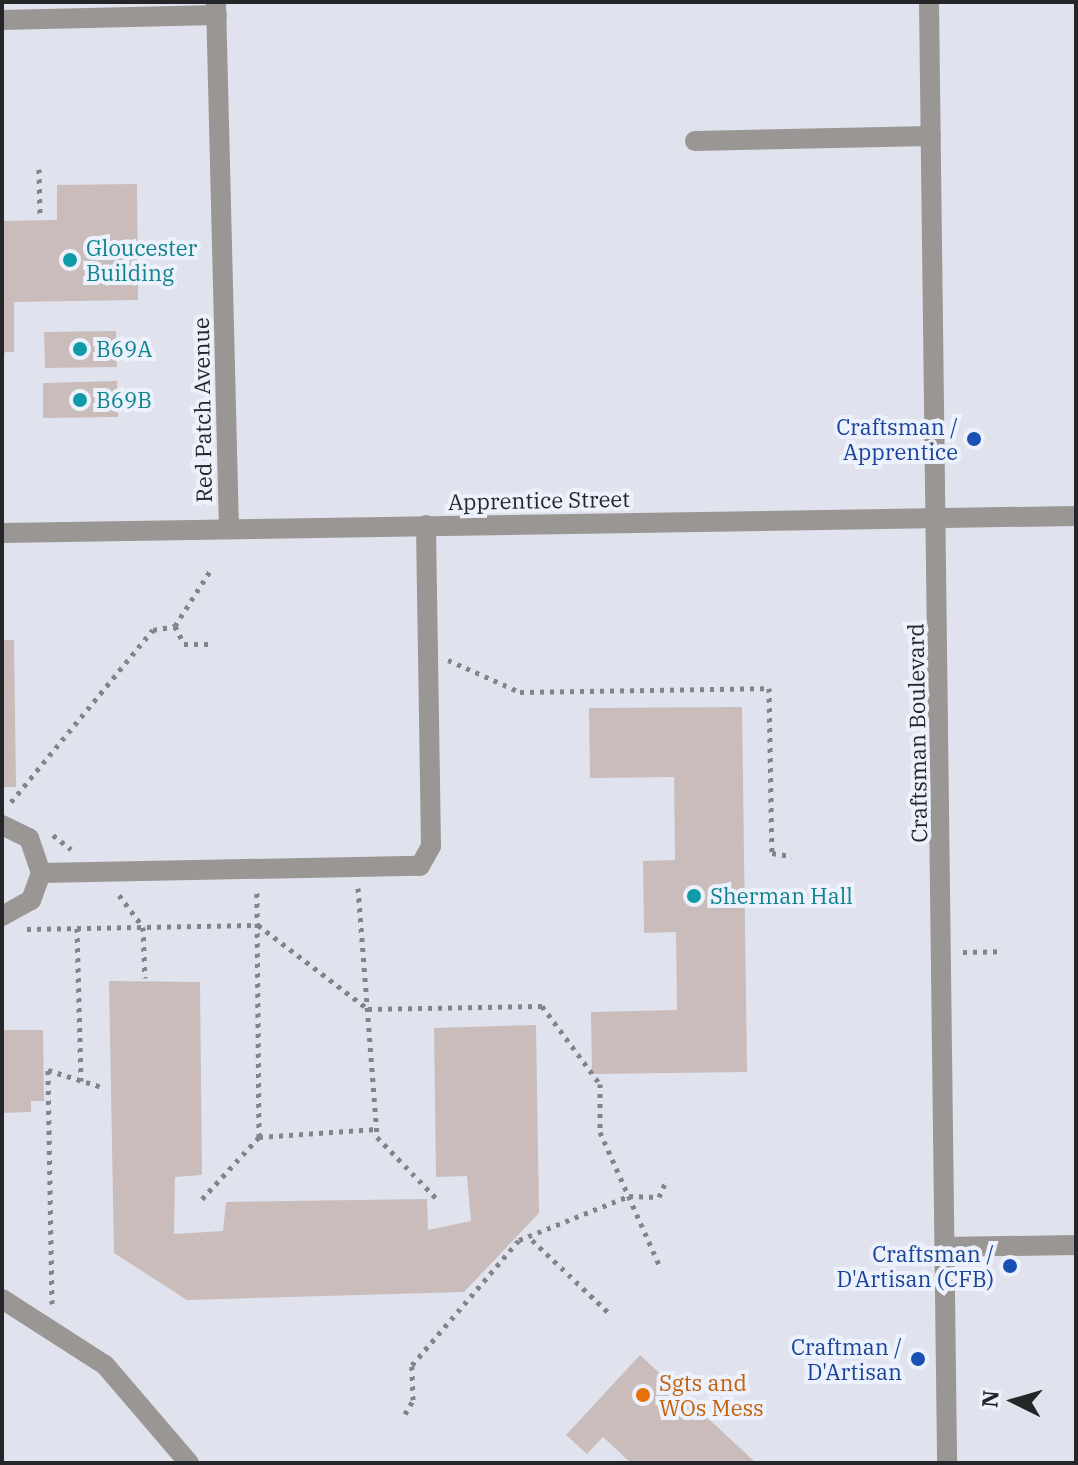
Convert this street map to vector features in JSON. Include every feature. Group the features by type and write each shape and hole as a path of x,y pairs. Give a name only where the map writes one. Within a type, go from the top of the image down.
{"street":[{"name":"Craftsman Boulevard","path":"929,2 939,517 947,1463"},
{"path":"2,20 217,9"},
{"name":"Red Patch Avenue","path":"217,9 229,529"},
{"path":"695,141 931,136"},
{"name":"Apprentice Street","path":"2,533 1076,516"},
{"path":"41,873 356,872 420,866 431,846 426,525"},
{"path":"2,825 29,838 41,873 31,900 10,923"},
{"path":"945,1247 1076,1245"},
{"path":"2,1299 105,1365 189,1463"}],"path":[{"path":"39,169 40,216"},
{"path":"20,809 8,800 32,768 153,630 175,626 210,571"},
{"path":"175,626 184,644 208,644"},
{"path":"427,661 459,660 520,692 769,688 772,853 792,856"},
{"path":"43,827 107,872 143,927 145,978"},
{"path":"202,1199 259,1137 257,872"},
{"path":"356,872 377,1129 439,1201"},
{"path":"10,923 77,928 258,925 368,1009 542,1006 600,1084 600,1132 660,1267"},
{"path":"77,928 81,1081"},
{"path":"943,953 1002,951"},
{"path":"52,1329 48,1070 105,1088"},
{"path":"259,1137 377,1129"},
{"path":"405,1414 413,1400 412,1365 519,1240 532,1240 629,1196 659,1197 667,1179"},
{"path":"532,1240 610,1314"}],"building":[{"name":"Gloucester Building","path":"137,184 138,300 14,302 14,352 5,352 2,368 2,221 57,220 57,185"},
{"name":"B69A","path":"116,331 117,367 45,368 44,332"},
{"name":"B69B","path":"117,381 118,417 43,418 43,383"},
{"path":"2,640 14,640 16,787 2,787"},
{"name":"Sherman Hall","path":"742,707 747,1072 592,1074 591,1012 677,1010 676,932 644,933 643,861 675,860 674,777 590,778 589,708"},
{"path":"109,981 200,982 202,1175 175,1177 174,1234 223,1231 226,1202 427,1199 428,1230 471,1221 467,1176 436,1177 434,1028 536,1025 539,1213 464,1292 187,1300 114,1253"},
{"path":"2,1030 43,1030 44,1101 31,1101 31,1112 2,1113"},
{"name":"Sgts and WOs Mess","path":"640,1355 756,1463 631,1463 603,1437 587,1454 566,1435"}],"place":[{"name":"Gloucester Building","path":"70,260"},
{"name":"B69A","path":"80,349"},
{"name":"B69B","path":"80,400"},
{"name":"Craftsman / Apprentice","path":"974,439"},
{"name":"Sherman Hall","path":"694,896"},
{"name":"Craftsman / D'Artisan (CFB)","path":"1010,1266"},
{"name":"Craftman / D'Artisan","path":"918,1359"},
{"name":"Sgts and WOs Mess","path":"643,1395"}]}
